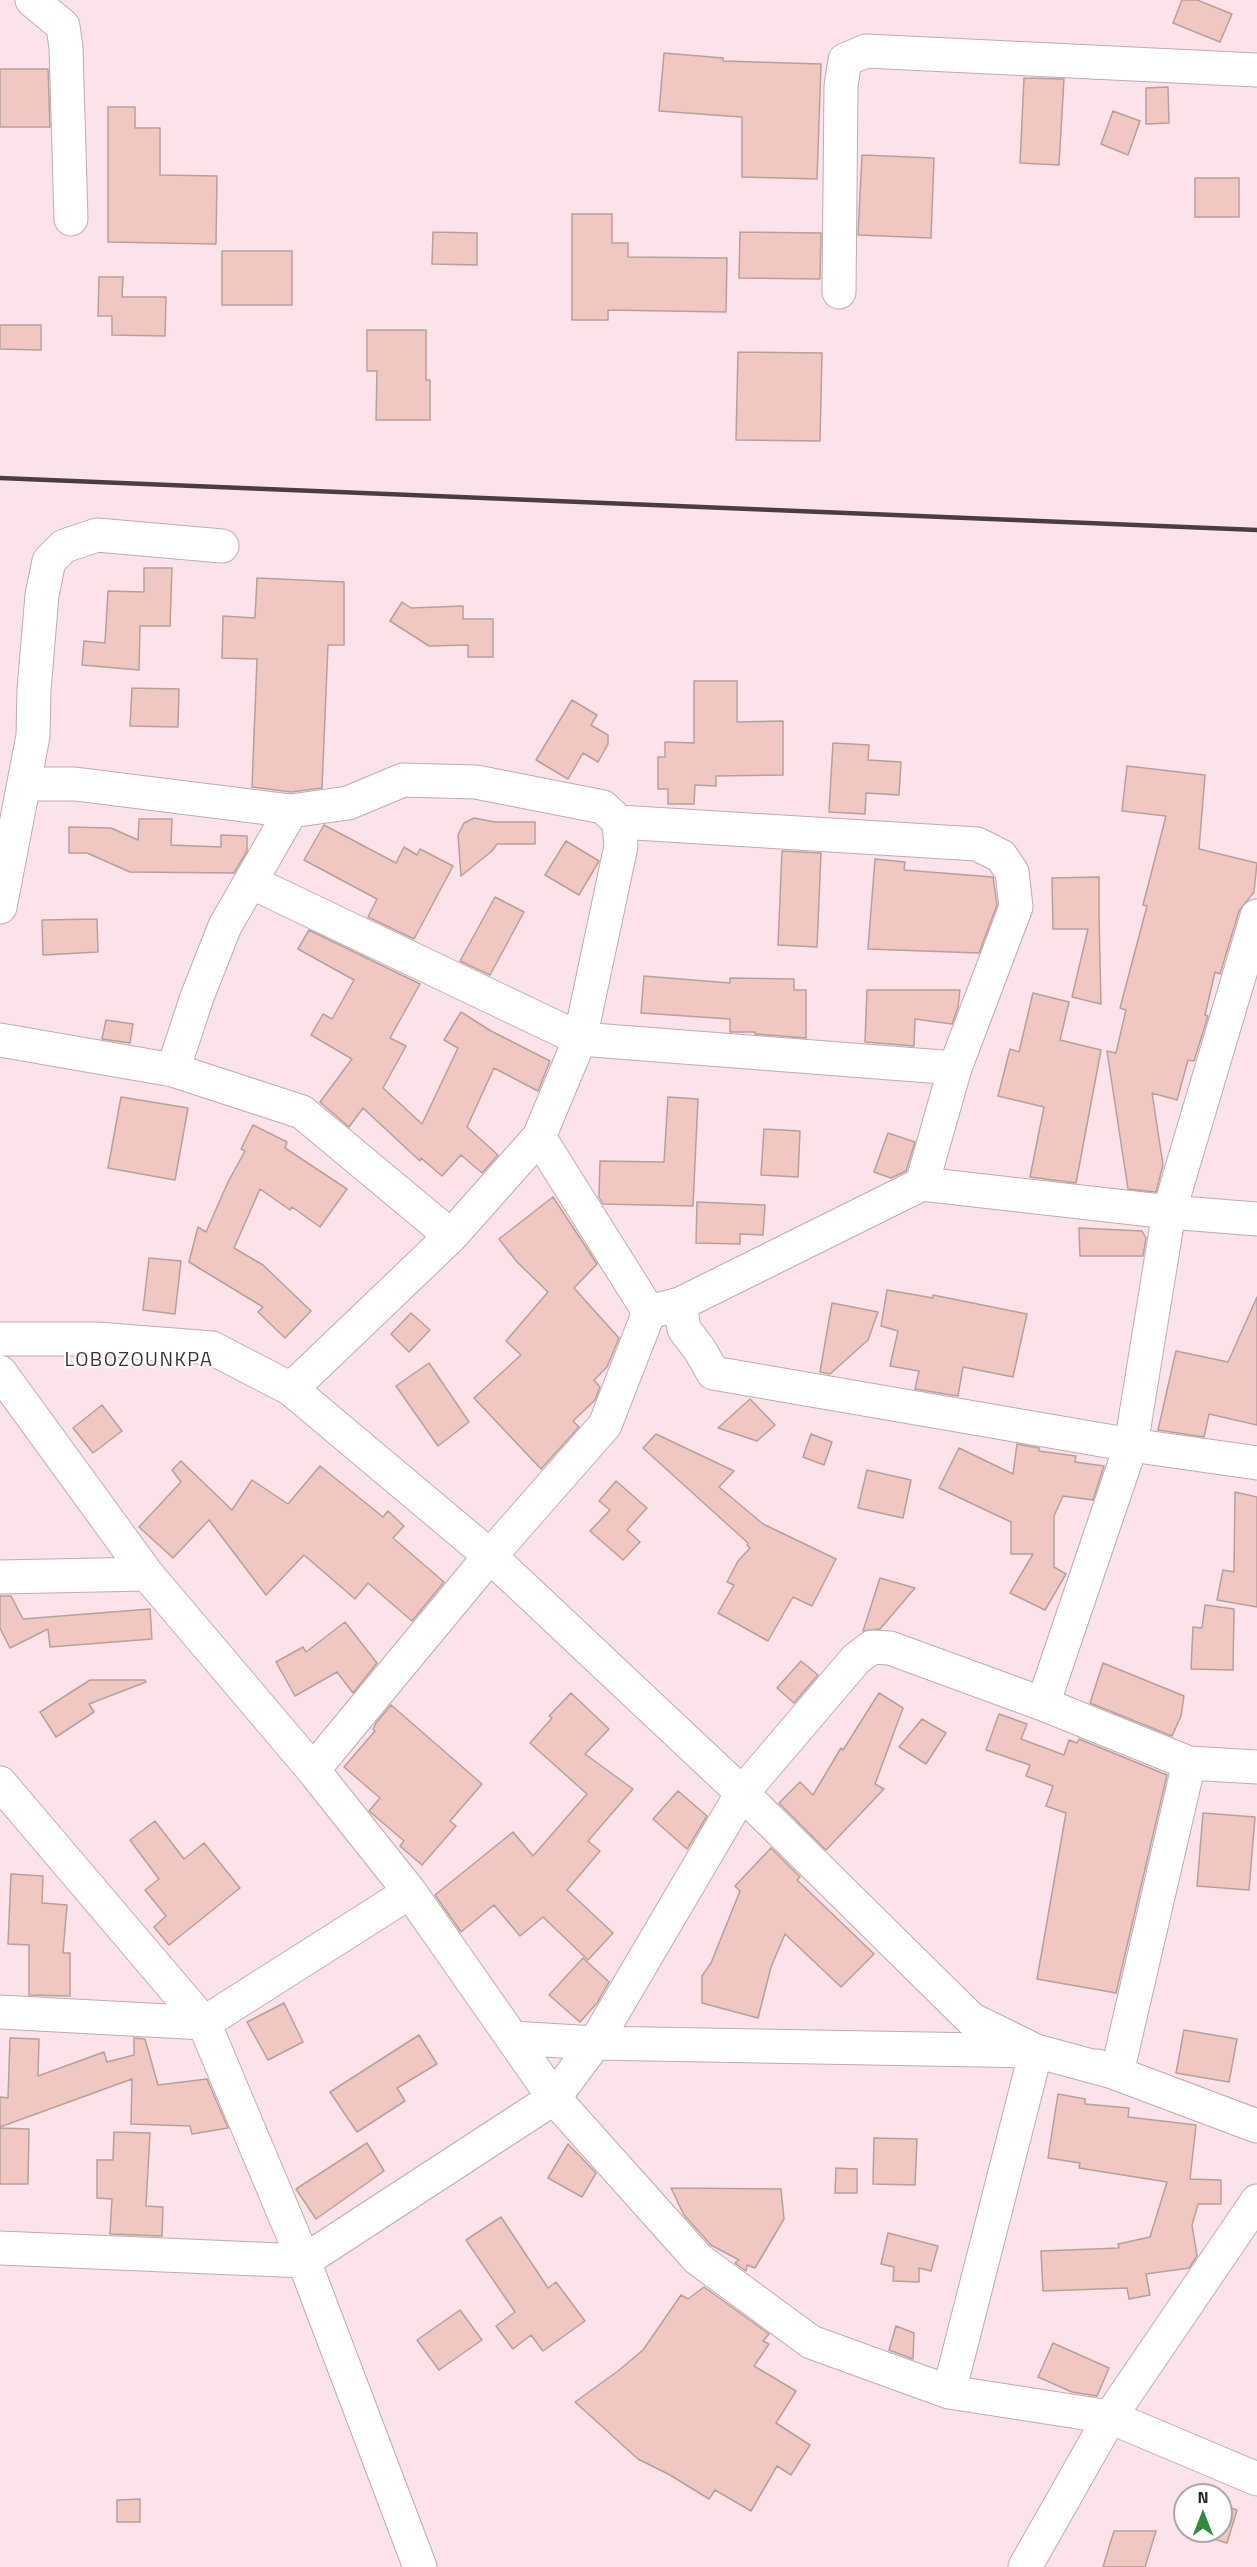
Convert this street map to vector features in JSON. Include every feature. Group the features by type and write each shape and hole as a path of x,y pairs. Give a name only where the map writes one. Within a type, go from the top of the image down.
{"street":[{"path":"32,0 63,26 66,48 71,219"},
{"path":"839,292 841,87 845,60 866,51 1257,70"},
{"path":"0,907 33,736 34,690 42,595 49,561 64,546 97,535 222,546"},
{"path":"24,784 75,784 291,811 348,803 403,780 476,782 603,807 619,822 977,844 1001,856 1011,872 1016,907 954,1068 922,1184"},
{"path":"173,1070 196,997 225,926 291,811"},
{"path":"291,1389 451,1236 539,1137 580,1039 621,846 619,822"},
{"path":"251,882 580,1039 954,1068"},
{"path":"1043,1704 1131,1445 1169,1212 1257,916"},
{"path":"0,1040 173,1070 302,1112 451,1236"},
{"path":"539,1137 649,1312"},
{"path":"649,1312 680,1304 922,1184 1169,1212 1257,1219"},
{"path":"680,1304 684,1329 700,1350 713,1373 1131,1445 1257,1463"},
{"path":"313,1770 490,1556 605,1425 649,1312"},
{"path":"0,1339 97,1339 212,1348 291,1389 490,1556 742,1793 971,2019 1036,2050 1117,2073"},
{"path":"0,1371 147,1574 313,1770 410,1892 554,2098 698,2259 811,2342 949,2392 1110,2417 1257,2478"},
{"path":"0,1577 147,1574"},
{"path":"0,2248 304,2261 554,2098 595,2043 742,1793 856,1659 872,1647 890,1648 1043,1704 1189,1763 1257,1767"},
{"path":"1117,2073 1189,1763"},
{"path":"0,1783 204,2023 304,2261 420,2567"},
{"path":"0,2012 204,2023 410,1892"},
{"path":"971,2019 1257,2126"},
{"path":"512,2038 595,2043 1036,2050"},
{"path":"949,2392 1036,2050"},
{"path":"1025,2567 1110,2417 1257,2201"}],"building":[{"path":"1182,0 1197,0 1232,14 1220,42 1173,23"},
{"path":"664,53 723,58 723,61 821,64 817,179 742,177 742,117 659,111"},
{"path":"0,69 48,69 50,127 0,127"},
{"path":"1024,78 1064,79 1059,165 1020,163"},
{"path":"1168,87 1169,123 1146,124 1146,88"},
{"path":"108,107 135,107 135,128 160,128 160,175 217,176 216,244 108,242"},
{"path":"1113,111 1140,121 1128,155 1101,144"},
{"path":"862,155 934,158 931,238 858,235"},
{"path":"1195,178 1239,178 1239,217 1195,217"},
{"path":"572,214 612,214 612,243 628,243 628,257 727,258 726,312 608,310 608,320 572,320"},
{"path":"433,232 477,233 477,265 432,264"},
{"path":"740,232 821,233 820,279 739,278"},
{"path":"222,251 292,251 292,305 222,305"},
{"path":"99,277 123,277 122,297 166,297 165,336 112,335 112,316 98,316"},
{"path":"0,325 41,325 41,350 0,349"},
{"path":"367,330 426,330 426,380 430,380 430,420 376,420 377,371 367,371"},
{"path":"738,352 822,353 820,441 736,440"},
{"path":"144,568 172,568 170,626 140,626 139,670 82,665 84,641 105,643 108,591 144,592"},
{"path":"257,578 344,582 344,645 328,645 322,788 291,792 252,787 257,659 222,658 223,616 255,618"},
{"path":"402,602 411,608 463,606 463,619 493,619 493,657 468,657 468,645 429,646 390,621"},
{"path":"694,681 737,681 737,722 783,721 783,775 716,776 716,786 695,785 694,804 668,804 668,789 658,789 658,757 665,757 665,742 694,743"},
{"path":"132,688 179,689 178,727 130,726"},
{"path":"572,700 597,715 591,725 608,735 608,744 598,762 583,753 568,779 536,760"},
{"path":"833,743 869,745 868,760 901,762 899,795 866,793 865,814 829,812"},
{"path":"1127,766 1205,775 1199,849 1257,863 1254,892 1239,911 1220,974 1215,972 1205,1015 1208,1016 1194,1061 1188,1060 1177,1100 1152,1093 1163,1165 1156,1192 1128,1189 1107,1051 1116,1053 1126,1010 1120,1008 1147,906 1143,905 1166,816 1122,811"},
{"path":"474,818 495,822 535,822 535,844 497,844 492,851 461,876 458,835 464,823"},
{"path":"139,819 172,819 171,845 221,847 221,835 247,836 247,851 234,873 130,872 87,853 69,853 69,827 111,828 138,840"},
{"path":"324,825 396,863 404,847 417,855 420,849 453,866 414,939 368,917 377,899 304,860"},
{"path":"566,841 599,861 579,895 545,875"},
{"path":"782,851 821,853 817,947 778,945"},
{"path":"875,859 905,862 904,870 993,877 997,905 979,953 868,949"},
{"path":"1099,877 1101,1004 1072,997 1088,929 1053,929 1052,878"},
{"path":"495,897 524,912 490,975 460,961"},
{"path":"97,919 98,952 43,955 42,920"},
{"path":"309,930 420,984 390,1038 406,1046 383,1088 422,1124 458,1048 444,1040 461,1012 491,1031 550,1061 538,1091 494,1068 467,1127 498,1155 482,1173 461,1155 442,1176 421,1158 420,1161 363,1108 349,1127 320,1102 352,1059 311,1035 323,1014 332,1019 354,980 298,949"},
{"path":"644,976 730,983 730,978 794,979 794,990 806,990 806,1038 755,1034 755,1032 730,1032 730,1019 641,1013"},
{"path":"867,990 960,990 958,1007 952,1024 915,1019 914,1046 865,1042"},
{"path":"1033,993 1069,1002 1060,1040 1101,1050 1076,1183 1030,1177 1044,1107 998,1096 1010,1049 1019,1052"},
{"path":"106,1020 133,1024 130,1043 102,1039"},
{"path":"121,1097 188,1108 175,1180 108,1168"},
{"path":"668,1097 698,1099 693,1206 603,1204 599,1197 600,1161 664,1162"},
{"path":"253,1125 287,1142 285,1148 347,1189 320,1227 292,1207 290,1210 260,1189 234,1248 263,1265 311,1311 285,1338 258,1312 263,1307 189,1262 198,1227 206,1232 228,1182 245,1151 241,1149"},
{"path":"764,1129 800,1131 798,1177 761,1175"},
{"path":"888,1133 915,1142 906,1171 891,1178 874,1172"},
{"path":"553,1197 597,1264 574,1288 619,1338 607,1367 594,1380 600,1387 595,1400 573,1421 579,1427 541,1469 474,1398 521,1355 506,1341 548,1292 517,1262 499,1239"},
{"path":"697,1202 765,1205 763,1235 740,1234 740,1244 696,1243"},
{"path":"1079,1228 1142,1231 1146,1238 1143,1256 1080,1256"},
{"path":"149,1258 181,1261 175,1314 143,1310"},
{"path":"887,1290 933,1298 933,1295 1027,1314 1013,1377 963,1367 958,1396 915,1389 919,1371 890,1366 898,1331 881,1326"},
{"path":"1257,1297 1257,1425 1209,1414 1204,1437 1158,1430 1176,1351 1228,1362"},
{"path":"832,1303 878,1312 868,1340 830,1374 820,1372"},
{"path":"411,1313 430,1330 409,1352 391,1334"},
{"path":"429,1363 469,1422 438,1446 396,1386"},
{"path":"750,1399 775,1425 757,1441 718,1428"},
{"path":"102,1405 122,1431 93,1453 73,1428"},
{"path":"656,1434 734,1471 719,1487 763,1524 836,1559 812,1606 793,1597 768,1641 718,1613 734,1585 727,1582 738,1561 750,1548 748,1543 643,1448"},
{"path":"811,1434 832,1442 824,1465 803,1457"},
{"path":"1017,1444 1039,1448 1039,1451 1076,1456 1075,1462 1104,1466 1093,1500 1063,1496 1054,1516 1054,1567 1066,1574 1045,1610 1010,1593 1033,1554 1011,1554 1011,1522 939,1488 959,1448 1013,1474"},
{"path":"181,1461 232,1510 252,1480 288,1504 320,1466 383,1517 388,1511 404,1526 393,1538 444,1582 412,1621 368,1583 355,1599 304,1555 266,1595 209,1520 173,1558 139,1527 181,1482 172,1470"},
{"path":"867,1470 911,1480 903,1518 858,1508"},
{"path":"616,1481 647,1508 627,1530 640,1542 623,1560 590,1531 610,1510 599,1501"},
{"path":"1235,1492 1257,1497 1257,1607 1217,1600 1223,1570 1234,1572"},
{"path":"880,1578 915,1588 880,1629 863,1631"},
{"path":"0,1596 11,1596 23,1619 150,1609 152,1639 50,1647 48,1629 10,1648 0,1628"},
{"path":"1205,1605 1234,1609 1233,1670 1191,1669 1193,1627 1202,1628"},
{"path":"345,1622 377,1663 353,1693 337,1672 295,1696 276,1662 303,1647 306,1652"},
{"path":"801,1661 818,1675 794,1703 777,1688"},
{"path":"1103,1663 1184,1696 1181,1716 1172,1736 1090,1703"},
{"path":"90,1680 145,1680 146,1682 89,1704 94,1712 56,1737 40,1712"},
{"path":"571,1693 609,1729 585,1754 633,1789 588,1841 600,1851 567,1890 613,1933 588,1960 543,1917 520,1936 494,1905 461,1932 435,1895 513,1832 533,1856 587,1794 530,1743 552,1718 549,1716"},
{"path":"879,1693 903,1708 875,1784 884,1789 826,1850 779,1803 800,1782 813,1795 841,1748 843,1750"},
{"path":"391,1705 482,1784 450,1821 456,1826 422,1865 400,1846 404,1841 369,1811 380,1798 344,1767 375,1731 373,1729 376,1723"},
{"path":"999,1714 1027,1724 1021,1739 1064,1755 1069,1740 1077,1743 1079,1739 1167,1775 1116,1993 1037,1979 1066,1813 1046,1806 1053,1786 1026,1776 1030,1765 986,1750"},
{"path":"922,1719 946,1733 926,1764 899,1747"},
{"path":"678,1791 707,1816 687,1849 653,1819"},
{"path":"1203,1813 1255,1817 1249,1890 1197,1886"},
{"path":"155,1821 184,1859 204,1843 240,1888 169,1945 154,1927 166,1916 145,1890 159,1879 130,1840"},
{"path":"771,1848 800,1877 797,1880 874,1954 841,1987 785,1934 771,1967 758,2018 702,2003 702,1976 711,1963 740,1891 735,1886"},
{"path":"11,1874 43,1876 42,1903 67,1905 63,1953 70,1953 70,1996 29,1995 29,1945 8,1944"},
{"path":"583,1958 609,1982 597,2003 580,2022 549,1995"},
{"path":"284,2003 303,2042 268,2060 247,2022"},
{"path":"1184,2030 1237,2039 1229,2082 1176,2073"},
{"path":"419,2035 437,2064 397,2088 405,2101 357,2132 330,2092"},
{"path":"10,2038 39,2039 38,2076 104,2052 107,2062 134,2055 134,2038 145,2039 158,2085 207,2079 228,2128 192,2134 190,2126 131,2124 132,2079 0,2127 0,2097 8,2098"},
{"path":"1058,2094 1085,2099 1085,2104 1129,2108 1128,2117 1196,2125 1190,2179 1221,2180 1221,2204 1198,2204 1192,2225 1197,2256 1189,2268 1146,2274 1150,2295 1129,2299 1127,2288 1043,2291 1041,2251 1119,2248 1118,2244 1150,2237 1167,2182 1079,2168 1080,2163 1048,2158"},
{"path":"0,2128 29,2129 28,2184 0,2184"},
{"path":"114,2132 150,2133 146,2206 163,2207 162,2236 110,2234 112,2199 97,2198 97,2160 113,2160"},
{"path":"874,2138 917,2139 915,2185 873,2184"},
{"path":"367,2143 384,2171 316,2219 296,2189"},
{"path":"568,2144 596,2173 582,2197 548,2178"},
{"path":"836,2168 857,2169 857,2193 835,2193"},
{"path":"671,2188 781,2189 784,2219 755,2268 747,2265 746,2271 735,2263 739,2260 711,2245 684,2215"},
{"path":"501,2217 548,2288 556,2282 585,2321 543,2351 531,2335 513,2349 496,2326 515,2312 466,2240"},
{"path":"888,2233 938,2246 931,2271 919,2268 919,2282 893,2281 894,2267 881,2264"},
{"path":"704,2287 769,2334 763,2341 769,2344 754,2366 796,2391 776,2423 810,2445 791,2475 777,2466 751,2511 715,2490 709,2499 638,2459 575,2402 643,2350 681,2295 688,2299"},
{"path":"460,2310 482,2340 439,2370 417,2340"},
{"path":"896,2326 914,2333 913,2359 889,2350"},
{"path":"1053,2343 1109,2368 1097,2396 1072,2392 1038,2377"},
{"path":"140,2499 140,2522 117,2522 117,2500"},
{"path":"1233,2509 1237,2510 1233,2523"},
{"path":"1114,2531 1156,2531 1145,2567 1103,2567"}],"railway":[{"path":"0,478 1257,530"}],"district":[{"name":"LOBOZOUNKPA","path":"139,1361"}]}
